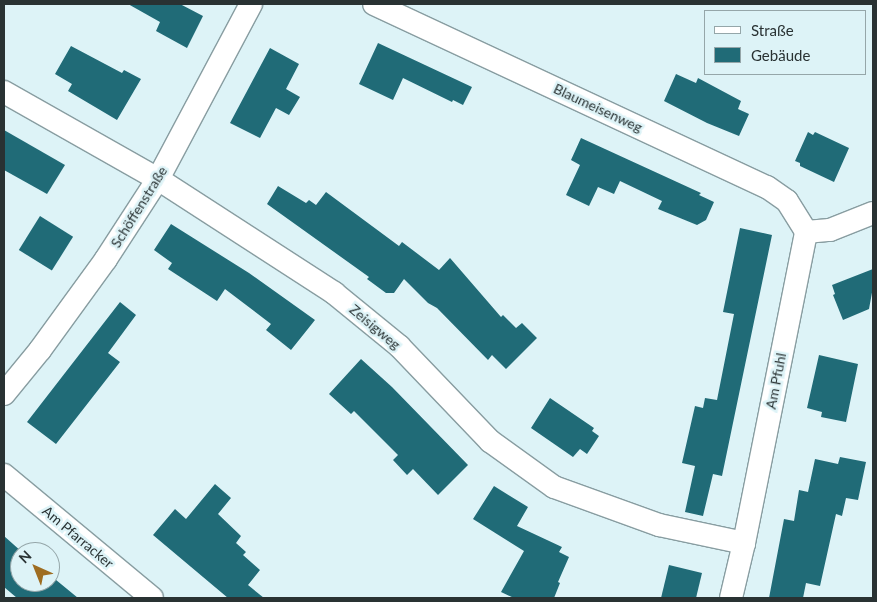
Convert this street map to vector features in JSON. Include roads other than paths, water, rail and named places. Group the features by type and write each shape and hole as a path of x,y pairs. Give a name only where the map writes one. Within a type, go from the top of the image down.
{"street":[{"name":"Schöffenstraße","path":"4,394 40,350 106,259 158,179 251,4"},
{"name":"Blaumeisenweg","path":"374,4 767,187 787,201 806,232"},
{"name":"Zeisigweg","path":"4,92 158,179 334,293 399,346 490,441 554,487 659,525 744,543"},
{"path":"806,232 830,230 873,213"},
{"name":"Am Pfuhl","path":"731,598 744,543 806,232"},
{"name":"Am Pfarracker","path":"4,476 152,598"}]}
